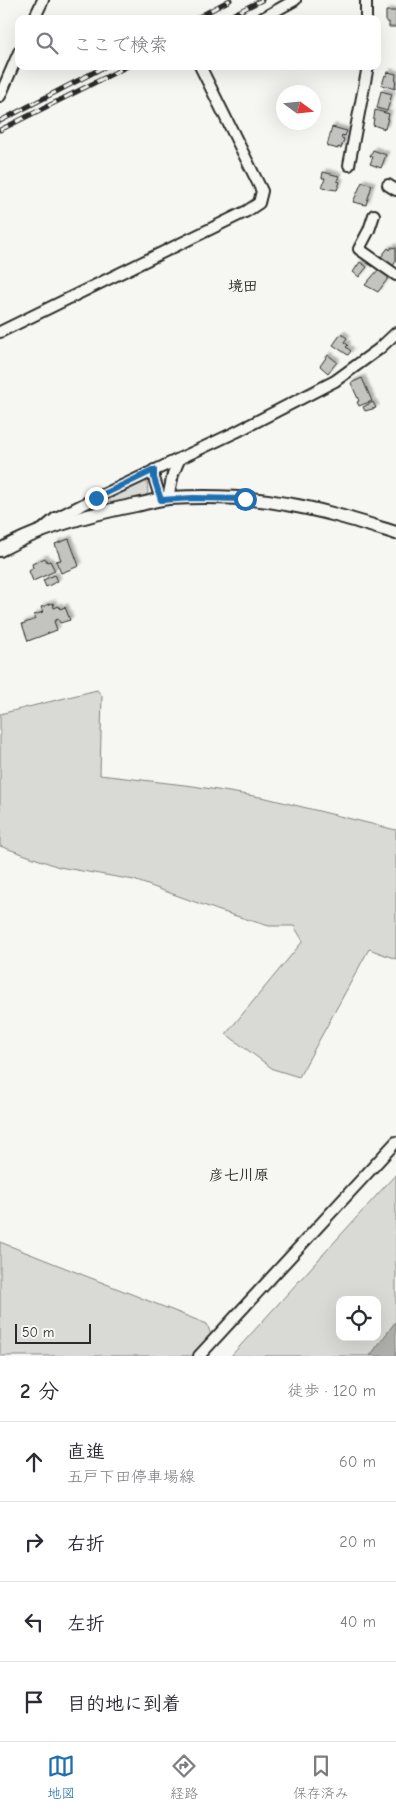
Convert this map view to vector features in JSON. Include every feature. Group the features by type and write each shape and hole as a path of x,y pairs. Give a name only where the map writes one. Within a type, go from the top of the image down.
{"main road":[{"path":"0,550 38,533 105,511 165,499 245,499 286,503 334,514 396,533"}],"street":[{"path":"36,15 43,0"},
{"path":"268,15 295,0"},
{"path":"366,0 366,15"},
{"path":"0,96 15,61"},
{"path":"0,332 247,211 258,203 262,191 202,70"},
{"path":"349,165 367,70"},
{"path":"374,214 369,230 359,248 396,275"},
{"path":"38,533 56,518 154,470 179,460 335,381 367,359 396,333"},
{"path":"165,499 179,460"},
{"path":"154,470 154,478 165,499"},
{"path":"199,1356 396,1142"}],"shaded area":[{"path":"143,480 147,482 148,492 146,497 98,506 97,501"},
{"path":"97,690 102,696 100,775 193,786 266,798 396,830 396,959 369,949 299,1077 273,1069 226,1034 303,941 294,926 269,926 220,911 134,880 59,867 0,846 0,714"},
{"path":"396,1174 396,1321 370,1356 231,1356"},
{"path":"0,1242 207,1324 211,1335 193,1356 0,1356"},
{"path":"396,1321 396,1356 370,1356"}],"building":[{"path":"386,11 396,11 396,27 389,27 389,22 386,22"},
{"path":"388,72 396,74 395,89 382,85"},
{"path":"381,91 392,94 387,111 377,108"},
{"path":"375,110 389,114 385,129 373,125"},
{"path":"332,127 347,131 345,136 342,135 341,138 344,139 341,148 327,146"},
{"path":"373,150 386,155 381,168 370,164 373,157 370,156"},
{"path":"323,172 339,176 337,181 340,182 337,190 322,188 325,178 322,178"},
{"path":"362,182 372,185 366,205 353,202"},
{"path":"392,247 396,248 396,261 393,266 381,257 388,248 390,250"},
{"path":"360,262 367,267 359,277 353,272"},
{"path":"379,269 389,277 378,292 365,285"},
{"path":"341,334 347,338 344,342 351,351 348,355 333,345"},
{"path":"328,355 337,362 328,373 320,366"},
{"path":"362,378 372,401 359,406 357,402 359,401 351,383"},
{"path":"373,402 376,408 365,411 363,407"},
{"path":"69,539 79,566 61,573 56,561 61,560 55,544"},
{"path":"45,558 47,562 50,561 55,571 33,581 29,571 33,568 32,564"},
{"path":"55,575 58,581 46,587 43,580"},
{"path":"53,603 54,608 59,606 60,609 65,607 70,620 60,623 58,619 54,621 57,630 28,641 22,624 36,619 34,615 43,612 41,607"}],"railway":[{"path":"202,15 230,0"},
{"path":"232,15 262,0"},
{"path":"0,121 98,70"},
{"path":"0,130 120,70"}],"district":[{"name":"境田","path":"243,286"},
{"name":"彦七川原","path":"239,1175"}],"route":[{"path":"96,498 154,470 154,478 161,500 168,498 245,499"}]}
